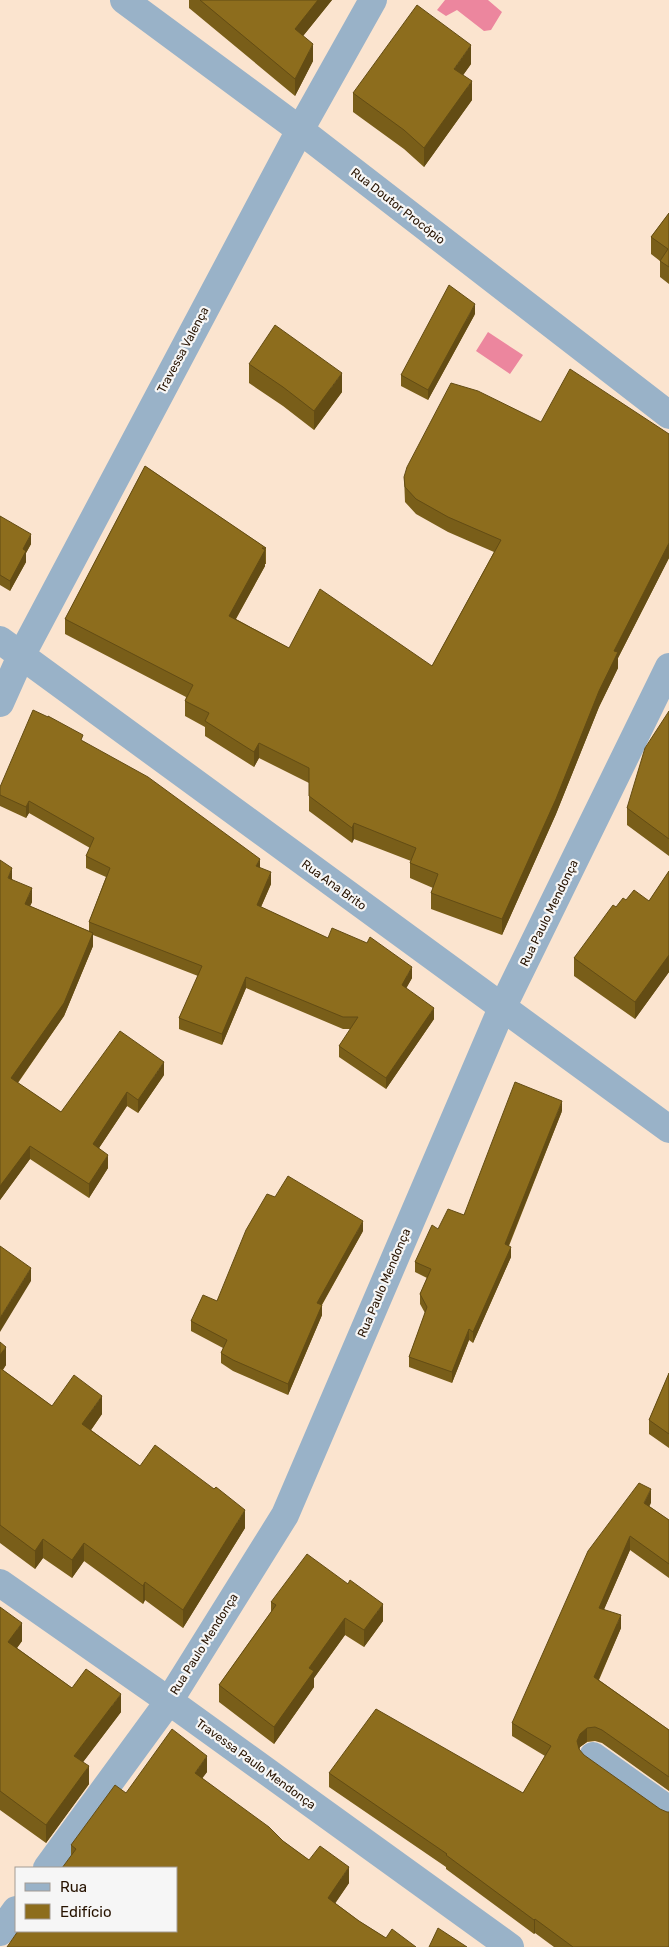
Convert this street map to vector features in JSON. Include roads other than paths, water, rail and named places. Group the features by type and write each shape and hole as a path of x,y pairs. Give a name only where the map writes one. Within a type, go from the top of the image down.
{"street":[{"name":"Rua Doutor Procópio","path":"124,0 300,130 669,415"},
{"name":"Travessa Valença","path":"0,703 10,648 372,0"},
{"name":"Rua Ana Brito","path":"10,648 669,1129"},
{"name":"Rua Paulo Mendonça","path":"48,1867 169,1701 285,1514 502,1008 669,667"},
{"name":"Travessa Paulo Mendonça","path":"0,1583 169,1701 510,1947"},
{"path":"593,1756 669,1810"},
{"path":"0,1932 15,1911"}]}
